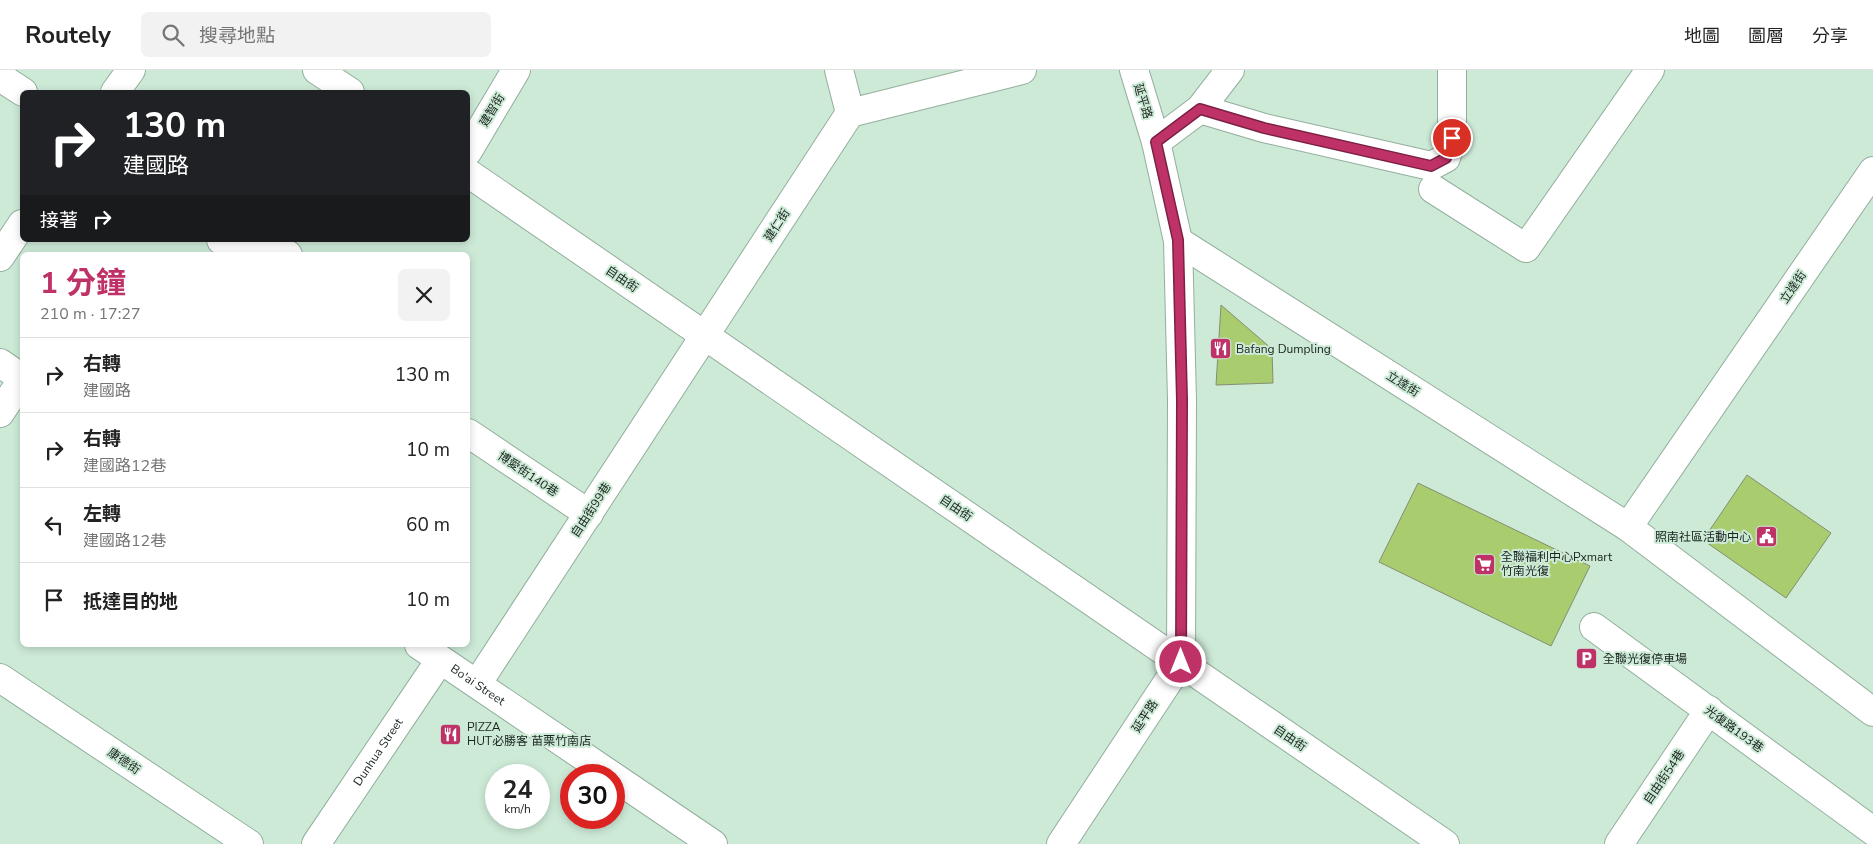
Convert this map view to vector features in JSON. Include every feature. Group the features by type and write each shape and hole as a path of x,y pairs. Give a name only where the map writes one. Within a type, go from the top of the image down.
{"street":[{"path":"116,90 131,70"},
{"path":"317,70 347,90"},
{"name":"建智街","path":"470,147 516,70"},
{"path":"839,70 850,114 1022,70"},
{"name":"延平路","path":"1061,844 1181,662 1182,400 1178,240 1156,142 1134,70"},
{"path":"1156,142 1200,109 1230,70"},
{"path":"1200,109 1264,128 1431,166 1446,158 1452,138 1452,70"},
{"path":"1433,189 1526,248 1650,70"},
{"path":"0,77 21,90"},
{"name":"建仁街","path":"705,336 850,114"},
{"name":"立達街","path":"1628,527 1873,171"},
{"name":"自由街","path":"470,174 1181,662 1432,840"},
{"path":"0,257 20,227"},
{"name":"立達街","path":"1178,240 1628,527 1873,712"},
{"path":"230,242 275,252"},
{"name":"自由街99巷","path":"477,684 705,336"},
{"path":"0,363 20,378"},
{"path":"0,414 20,382"},
{"name":"博愛街140巷","path":"470,434 589,514"},
{"name":"光復路193巷","path":"1594,627 1709,710 1865,834"},
{"name":"Bo'ai Street","path":"430,652 594,764"},
{"name":"Dunhua Street","path":"316,844 430,652"},
{"name":"康德街","path":"0,678 249,844"},
{"name":"自由街54巷","path":"1619,844 1709,710"},
{"name":"Bo'ai Street","path":"625,785 713,844"}],"building":[{"path":"1221,305 1272,349 1273,383 1216,385"},
{"name":"照南社區活動中心","path":"1747,475 1831,533 1786,598 1703,540"},
{"name":"全聯福利中心Pxmart 竹南光復","path":"1418,483 1590,566 1551,646 1379,562"}],"place":[{"name":"Bafang Dumpling","path":"1220,349"},
{"name":"照南社區活動中心","path":"1767,537"},
{"name":"全聯福利中心Pxmart 竹南光復","path":"1485,564"},
{"name":"全聯光復停車場","path":"1587,659"},
{"name":"PIZZA HUT必勝客 苗栗竹南店","path":"451,734"}],"route":[{"path":"1181,662 1182,400 1178,240 1156,142 1200,109 1264,128 1431,166 1446,158 1452,138"}]}
